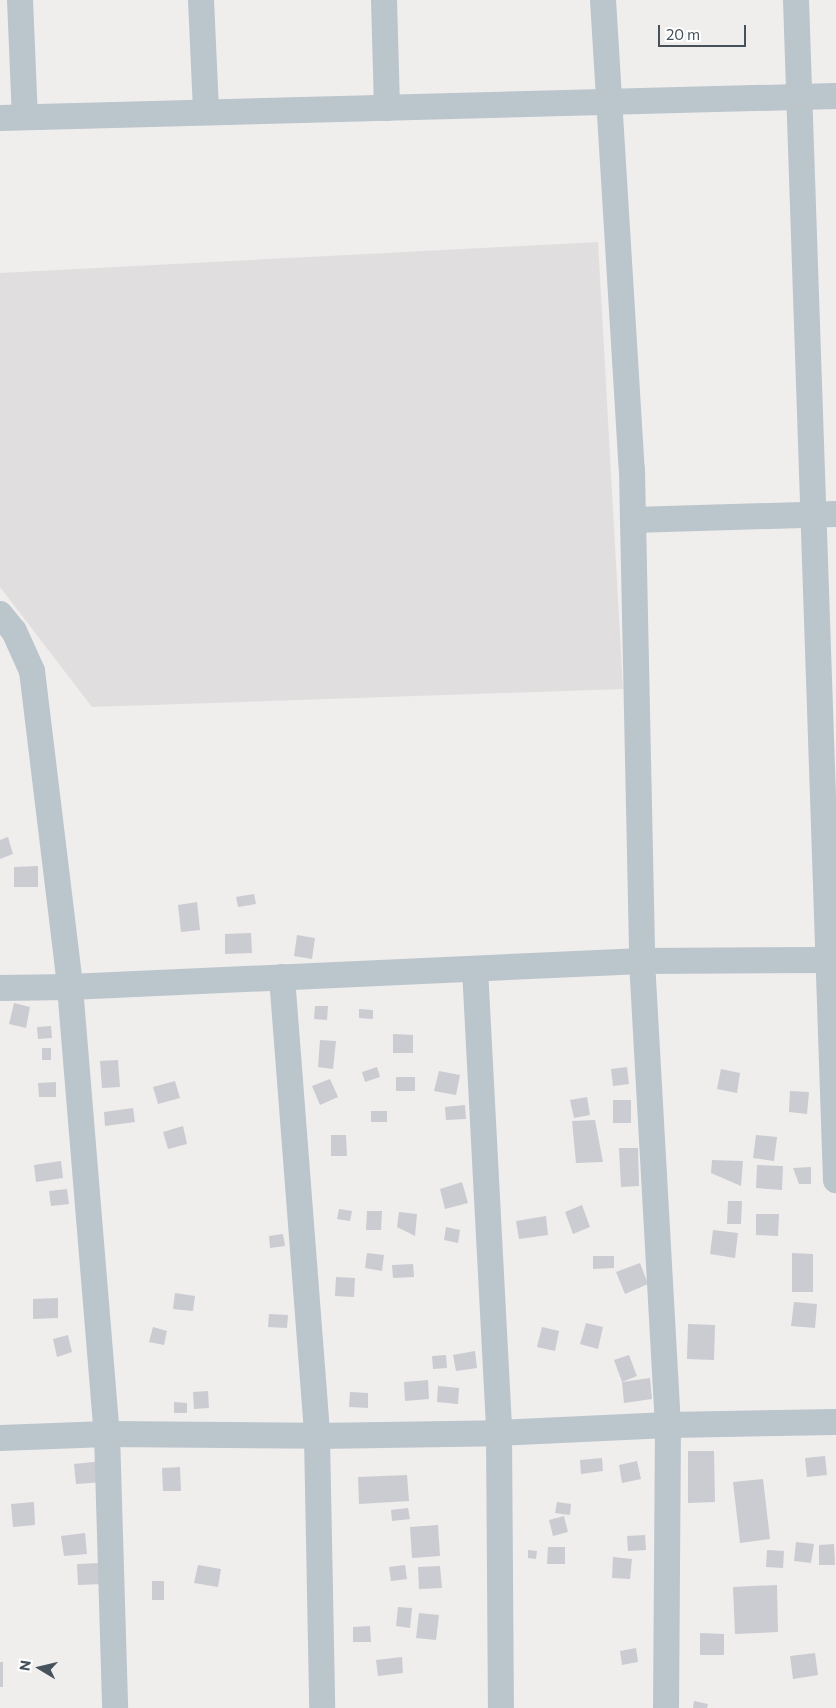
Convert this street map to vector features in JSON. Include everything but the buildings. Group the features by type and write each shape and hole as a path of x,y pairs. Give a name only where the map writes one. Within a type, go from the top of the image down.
{"street":[{"path":"20,0 13,118 836,96"},
{"path":"201,0 206,112"},
{"path":"384,0 387,108"},
{"path":"603,0 632,469 642,961 668,1425 666,1708"},
{"path":"796,0 825,514 836,1180"},
{"path":"633,520 825,514"},
{"path":"0,614 14,631 32,671 70,987 107,1434 115,1708"},
{"path":"0,988 70,987 642,961 832,960"},
{"path":"475,969 499,1432 501,1708"},
{"path":"282,977 317,1436 322,1708"},
{"path":"0,1438 107,1434 317,1436 499,1432 668,1425 836,1422"}],"shaded area":[{"path":"598,242 623,689 92,707 0,587 0,273"}]}
